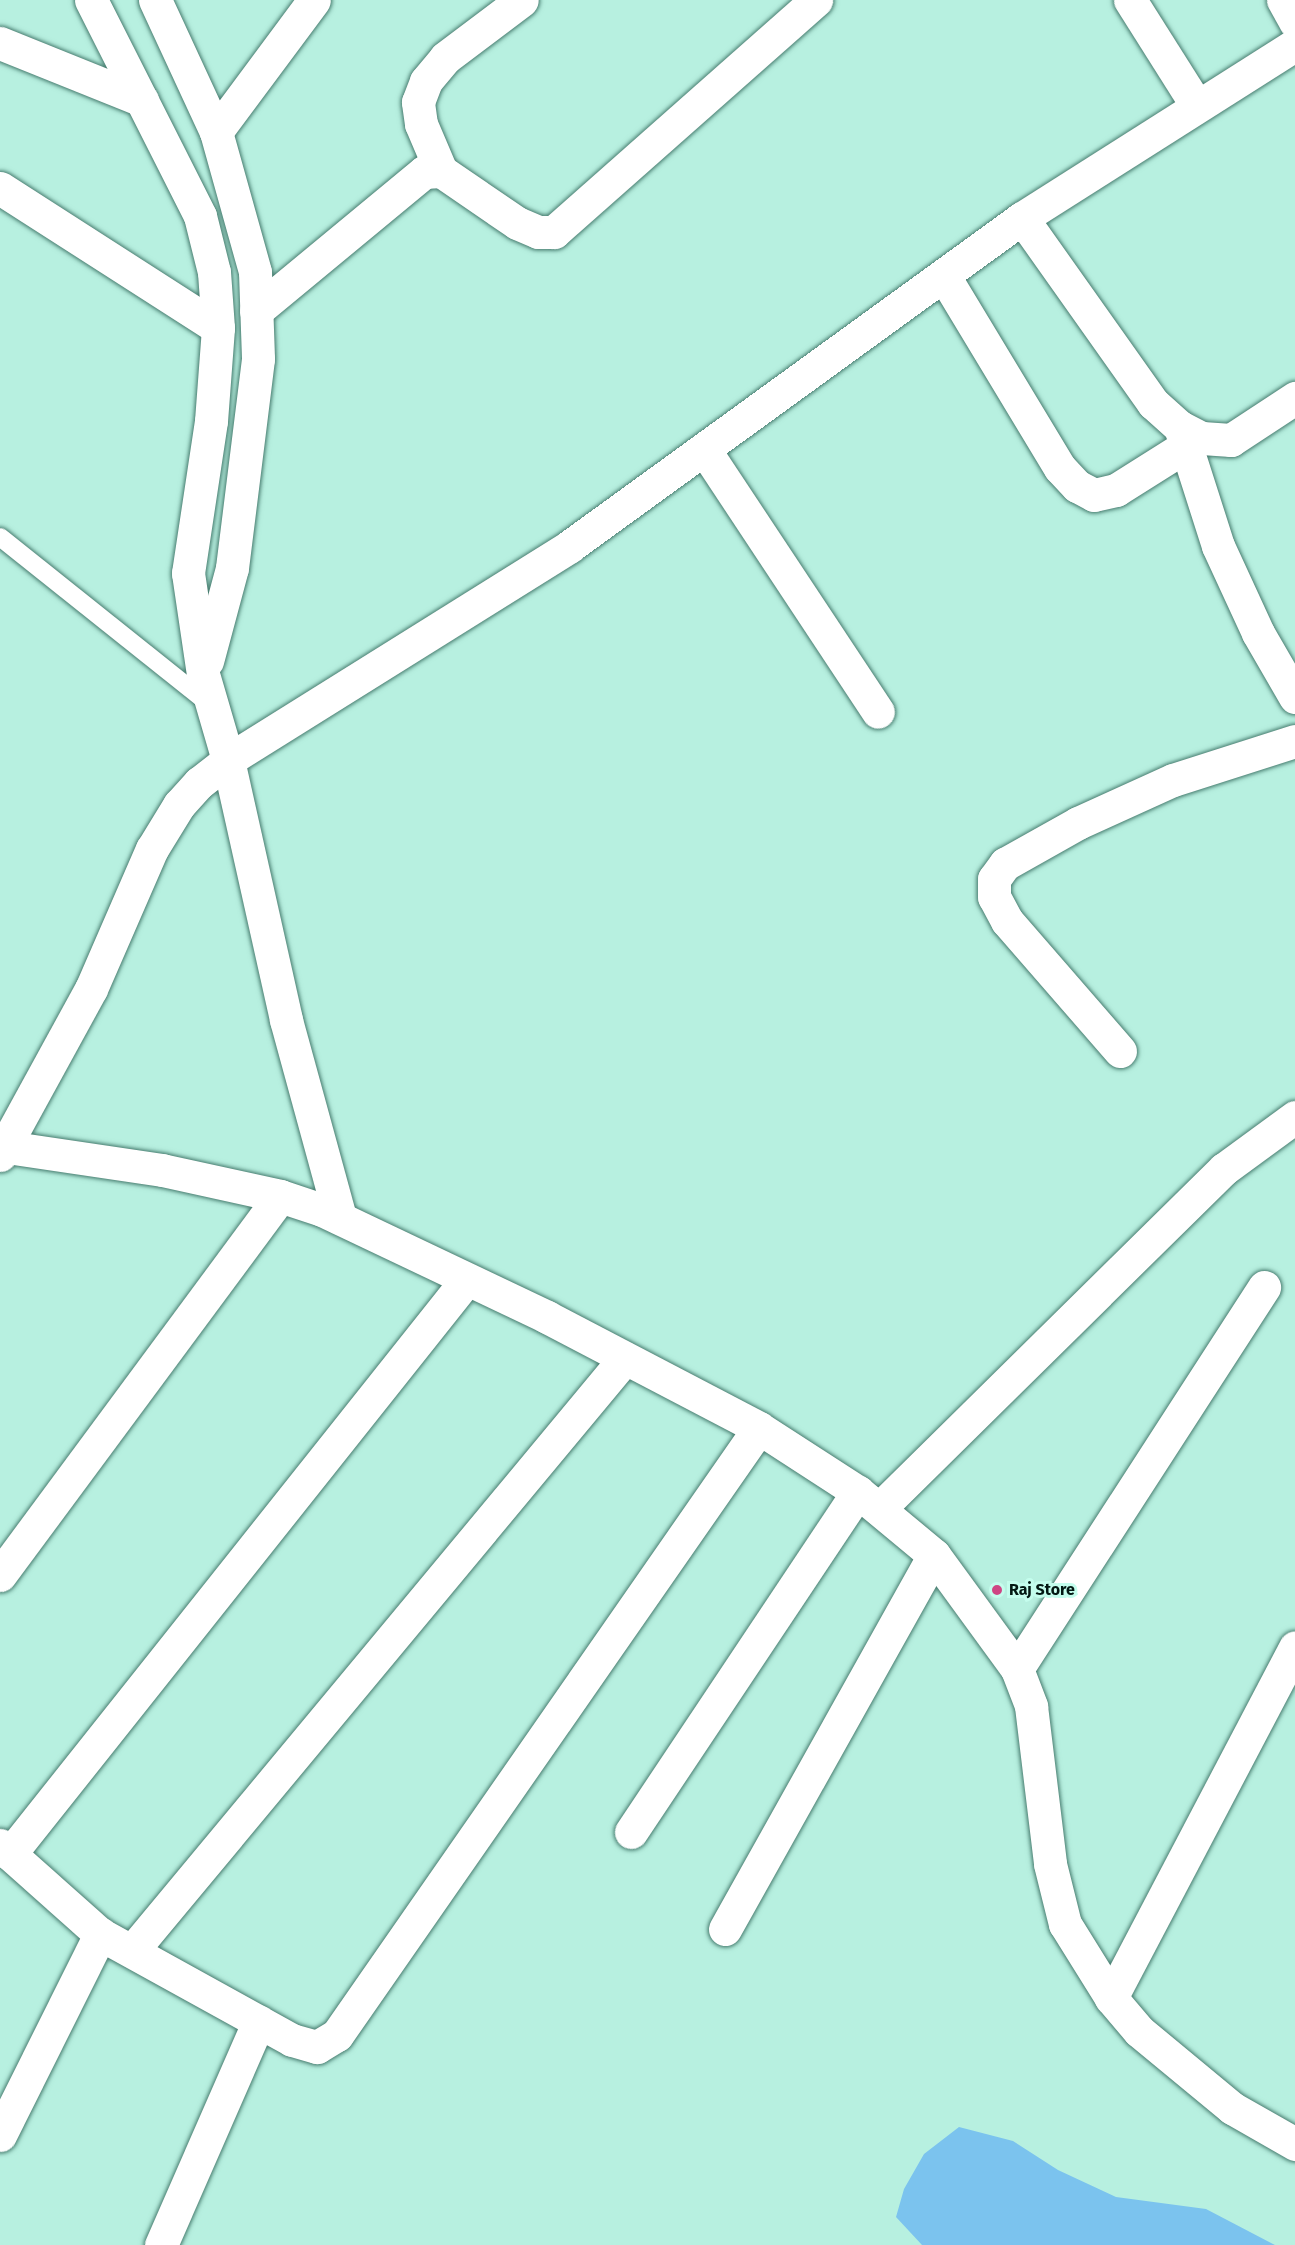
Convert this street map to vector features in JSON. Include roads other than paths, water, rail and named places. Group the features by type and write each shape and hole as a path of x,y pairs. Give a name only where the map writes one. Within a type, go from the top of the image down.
{"street":[{"path":"91,0 200,216 214,272 218,328 211,421 188,573 203,674 228,760 286,1020 339,1218"},
{"path":"155,0 216,132 255,272 258,359 232,568 203,674"},
{"path":"216,132 314,0"},
{"path":"522,0 445,58 426,81 418,102 421,124 441,171 517,223 538,232 554,232 733,70 816,0"},
{"path":"1130,0 1197,106"},
{"path":"1284,0 1295,22"},
{"path":"0,43 142,100"},
{"path":"1295,45 1022,218 570,546 228,760 179,805 152,849 92,989 2,1149 162,1170 280,1196 339,1218 467,1279 759,1428 868,1501 934,1555 1017,1669 1031,1706 1050,1864 1065,1924 1112,1998 1139,2031 1232,2108 1295,2144"},
{"path":"256,311 406,184 424,172 441,171"},
{"path":"0,188 218,328"},
{"path":"1022,218 1153,403 1183,436 1218,546 1258,633 1295,698"},
{"path":"944,276 1060,468 1077,486 1094,495 1116,490 1183,436 1231,440 1295,398"},
{"path":"704,449 878,712"},
{"path":"1120,1051 1007,921 994,897 994,879 1005,864 1109,809 1173,780 1295,741"},
{"path":"632,1832 868,1501 1224,1170 1295,1117"},
{"path":"0,1575 280,1196"},
{"path":"467,1279 5,1849 100,1934 292,2040 317,2047 337,2035 759,1428"},
{"path":"1017,1669 1264,1287"},
{"path":"132,1952 625,1358"},
{"path":"725,1929 934,1555"},
{"path":"1112,1998 1295,1647"},
{"path":"0,2135 100,1934"},
{"path":"161,2245 260,2022"}],"lane":[{"path":"0,537 213,707"}],"water":[{"path":"959,2127 1013,2141 1058,2170 1116,2197 1206,2209 1275,2245 922,2245 896,2217 904,2189 924,2154"}],"place":[{"name":"Raj Store","path":"997,1590"}]}
